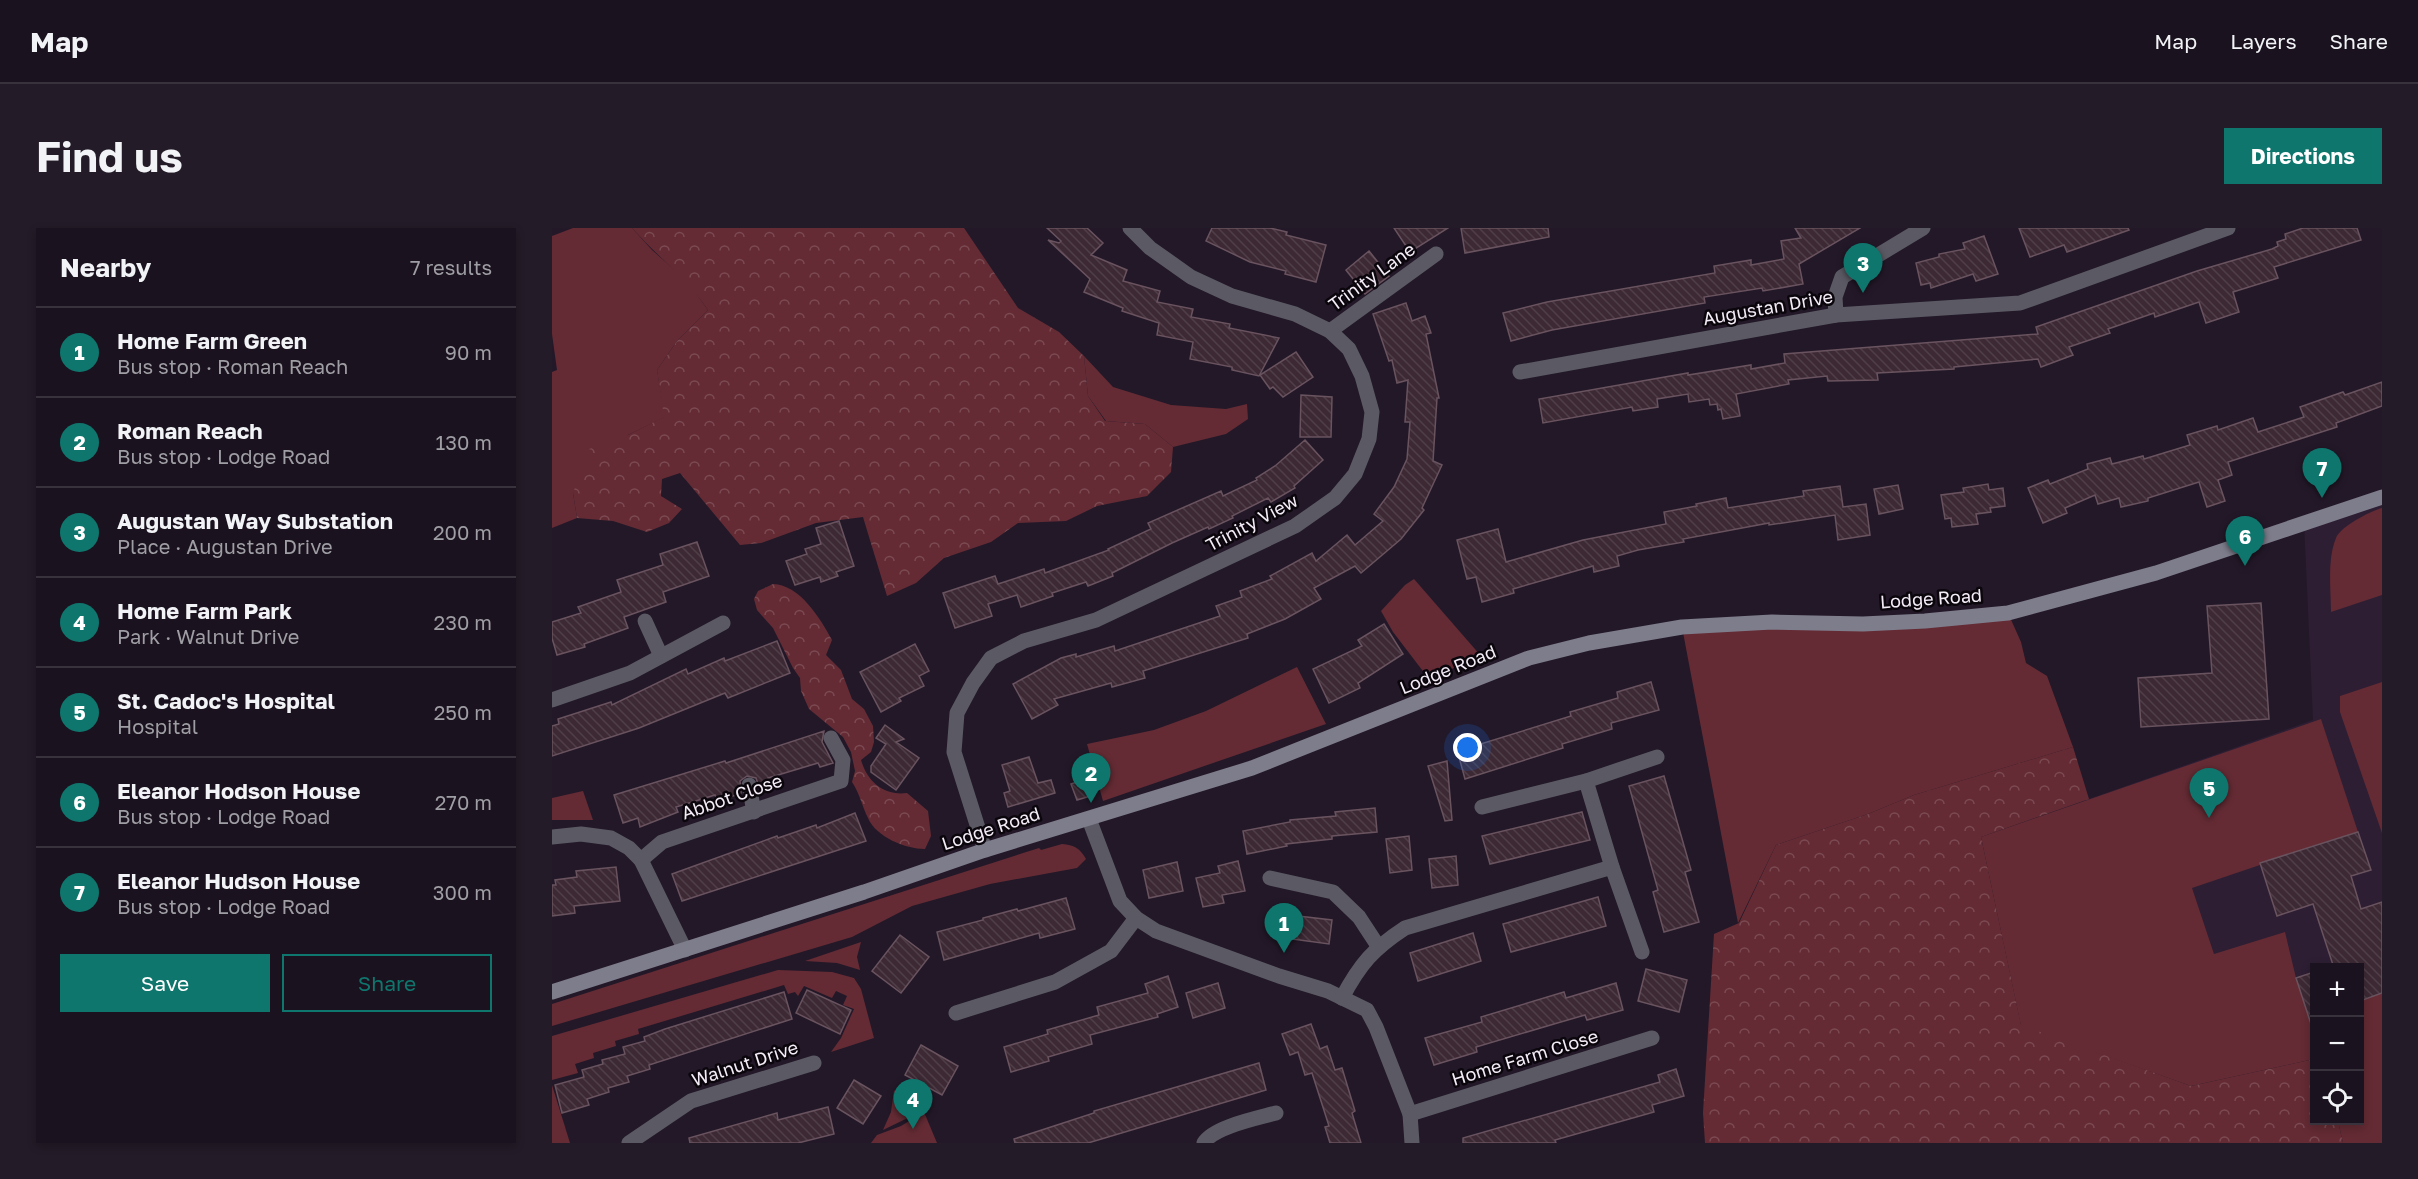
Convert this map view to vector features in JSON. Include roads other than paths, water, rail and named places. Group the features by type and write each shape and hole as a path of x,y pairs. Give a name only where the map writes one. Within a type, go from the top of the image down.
{"street":[{"name":"Trinity View","path":"985,850 954,752 957,713 973,683 991,658 1023,641 1096,620 1295,526 1335,498 1355,474 1369,439 1371,412 1362,376 1349,349 1330,331 1295,314 1232,296 1191,277 1150,248 1130,228"},
{"path":"1836,315 1835,297 1842,277 1923,228"},
{"name":"Augustan Drive","path":"1520,372 1836,315 2020,303 2228,228"},
{"name":"Trinity Lane","path":"1330,331 1436,254"},
{"name":"Lodge Road","path":"552,992 864,892 985,850 1252,768 1529,658 1682,627 1772,622 1863,624 2008,613 2156,573 2382,497"},
{"path":"645,621 662,656"},
{"path":"552,700 630,673 723,622"},
{"name":"Abbot Close","path":"641,860 662,842 841,781 843,760 831,738"},
{"path":"1482,807 1586,781 1657,757"},
{"path":"1586,781 1612,867 1642,952"},
{"path":"749,785 754,812"},
{"path":"1089,819 1120,901 1136,918 1156,931 1279,976 1329,991 1367,1010 1410,1114 1412,1143"},
{"path":"552,837 581,834 612,838 629,848 641,860 685,950"},
{"path":"1342,998 1356,971 1378,946 1405,928 1612,867"},
{"path":"1270,878 1333,891 1359,917 1378,946"},
{"path":"956,1013 1055,982 1111,951 1136,918"},
{"name":"Home Farm Close","path":"1410,1114 1652,1038"},
{"name":"Walnut Drive","path":"629,1143 691,1101 814,1063"},
{"path":"1204,1143 1207,1138 1220,1132 1276,1113"}],"place":[{"name":"Augustan Way Substation","path":"1863,293"},
{"name":"Eleanor Hudson House","path":"2322,498"},
{"name":"Eleanor Hodson House","path":"2245,566"},
{"name":"Roman Reach","path":"1091,803"},
{"name":"St. Cadoc's Hospital","path":"2209,818"},
{"name":"Home Farm Green","path":"1284,953"},
{"name":"Home Farm Park","path":"913,1129"}]}
